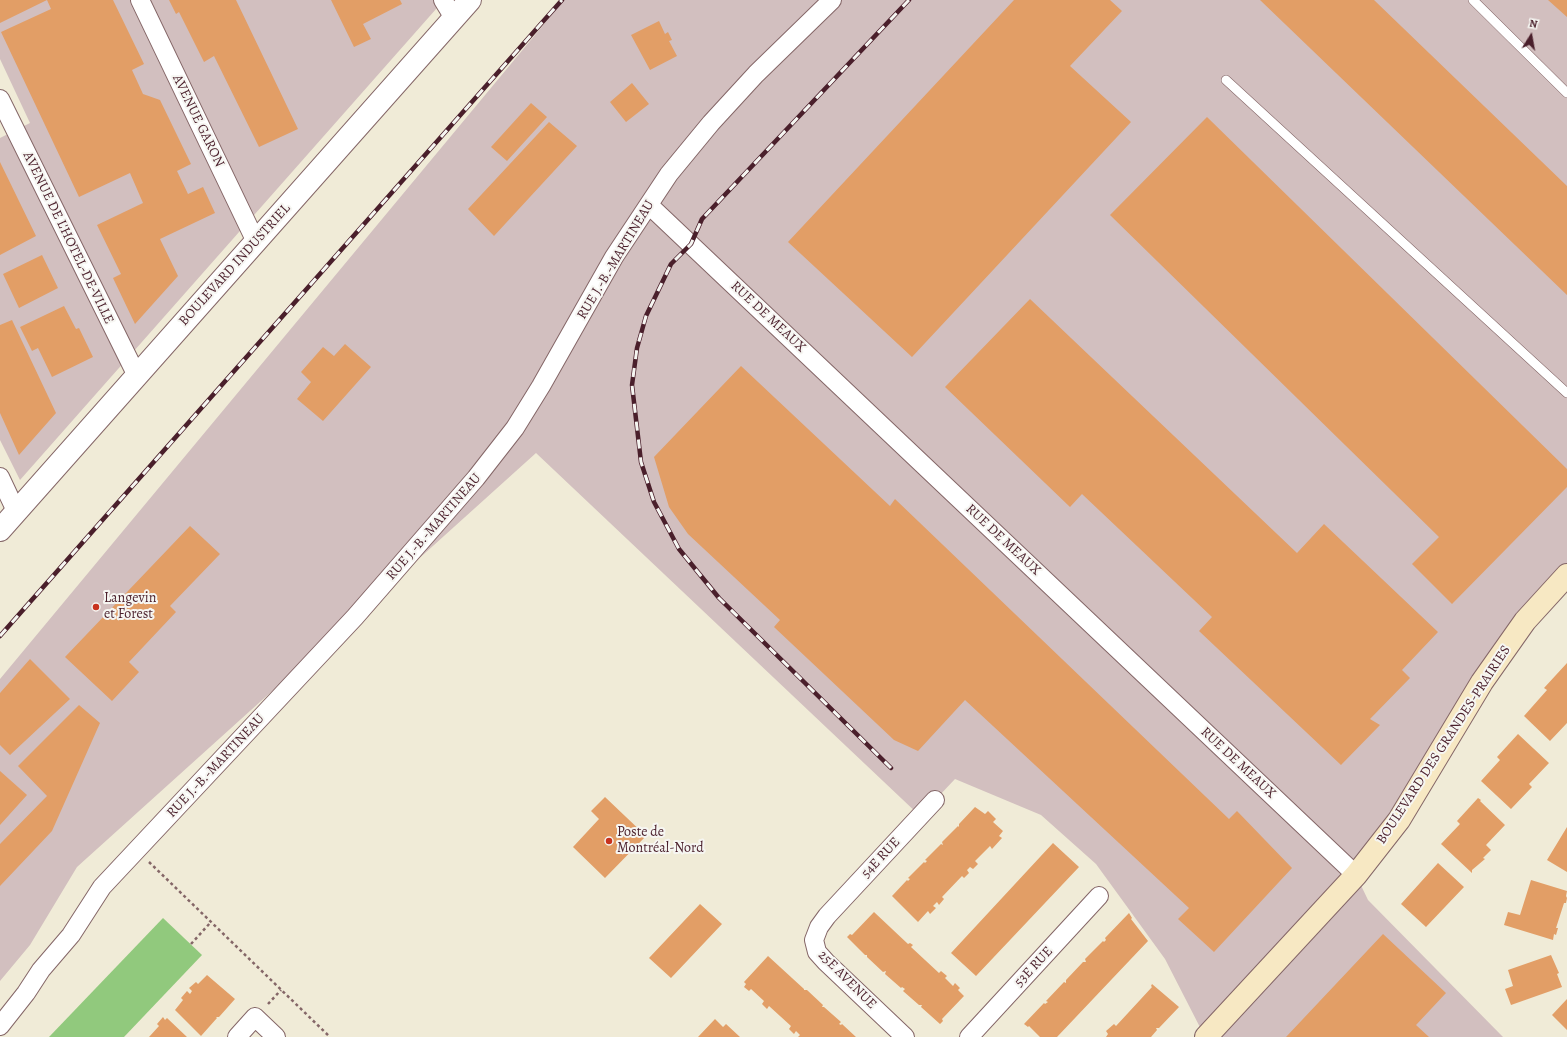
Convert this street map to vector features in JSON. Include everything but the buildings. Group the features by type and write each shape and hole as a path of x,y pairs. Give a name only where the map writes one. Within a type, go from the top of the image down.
{"main road":[{"name":"BOULEVARD DES GRANDES-PRAIRIES","path":"1206,1037 1356,875 1399,820 1486,676 1525,621 1567,575"}],"street":[{"name":"AVENUE GARON","path":"140,0 256,242"},
{"name":"BOULEVARD INDUSTRIEL","path":"0,530 256,242 448,9 470,0"},
{"name":"RUE J.-B.-MARTINEAU","path":"0,1026 26,993 41,970 71,935 102,887 355,617 436,526 481,472 514,428 541,386 614,257 669,174 711,123 756,74 832,0"},
{"name":"AVENUE DE L'HOTEL-DE-VILLE","path":"0,99 137,376"},
{"name":"RUE DE MEAUX","path":"649,205 1356,875"},
{"path":"0,478 16,512"},
{"name":"54E RUE","path":"827,916 936,800"},
{"name":"53E RUE","path":"970,1037 1099,896"},
{"name":"25E AVENUE","path":"827,916 819,927 814,940 817,952 905,1037"},
{"path":"237,1037 255,1018 276,1037"}],"lane":[{"path":"1473,0 1567,93"},
{"path":"1226,80 1567,393"}],"path":[{"path":"137,850 330,1037"},
{"path":"191,944 211,922"}],"shaded area":[{"path":"0,0 444,0 20,480 0,440 0,138 30,123 0,59"},
{"path":"564,0 1567,0 1567,568 1356,875 1368,900 1503,1037 1205,1037 1165,959 1096,864 1041,815 955,779 920,816 536,453 77,867 30,945 0,981 0,679"}],"green space":[{"path":"163,918 202,955 124,1037 49,1037"}],"railway":[{"path":"0,636 562,0"},
{"path":"891,768 719,598 679,549 654,502 641,462 632,385 637,348 646,316 671,264 691,244 702,219 909,0"}],"place":[{"name":"Langevin et Forest","path":"96,607"},
{"name":"Poste de Montréal-Nord","path":"609,841"}]}
